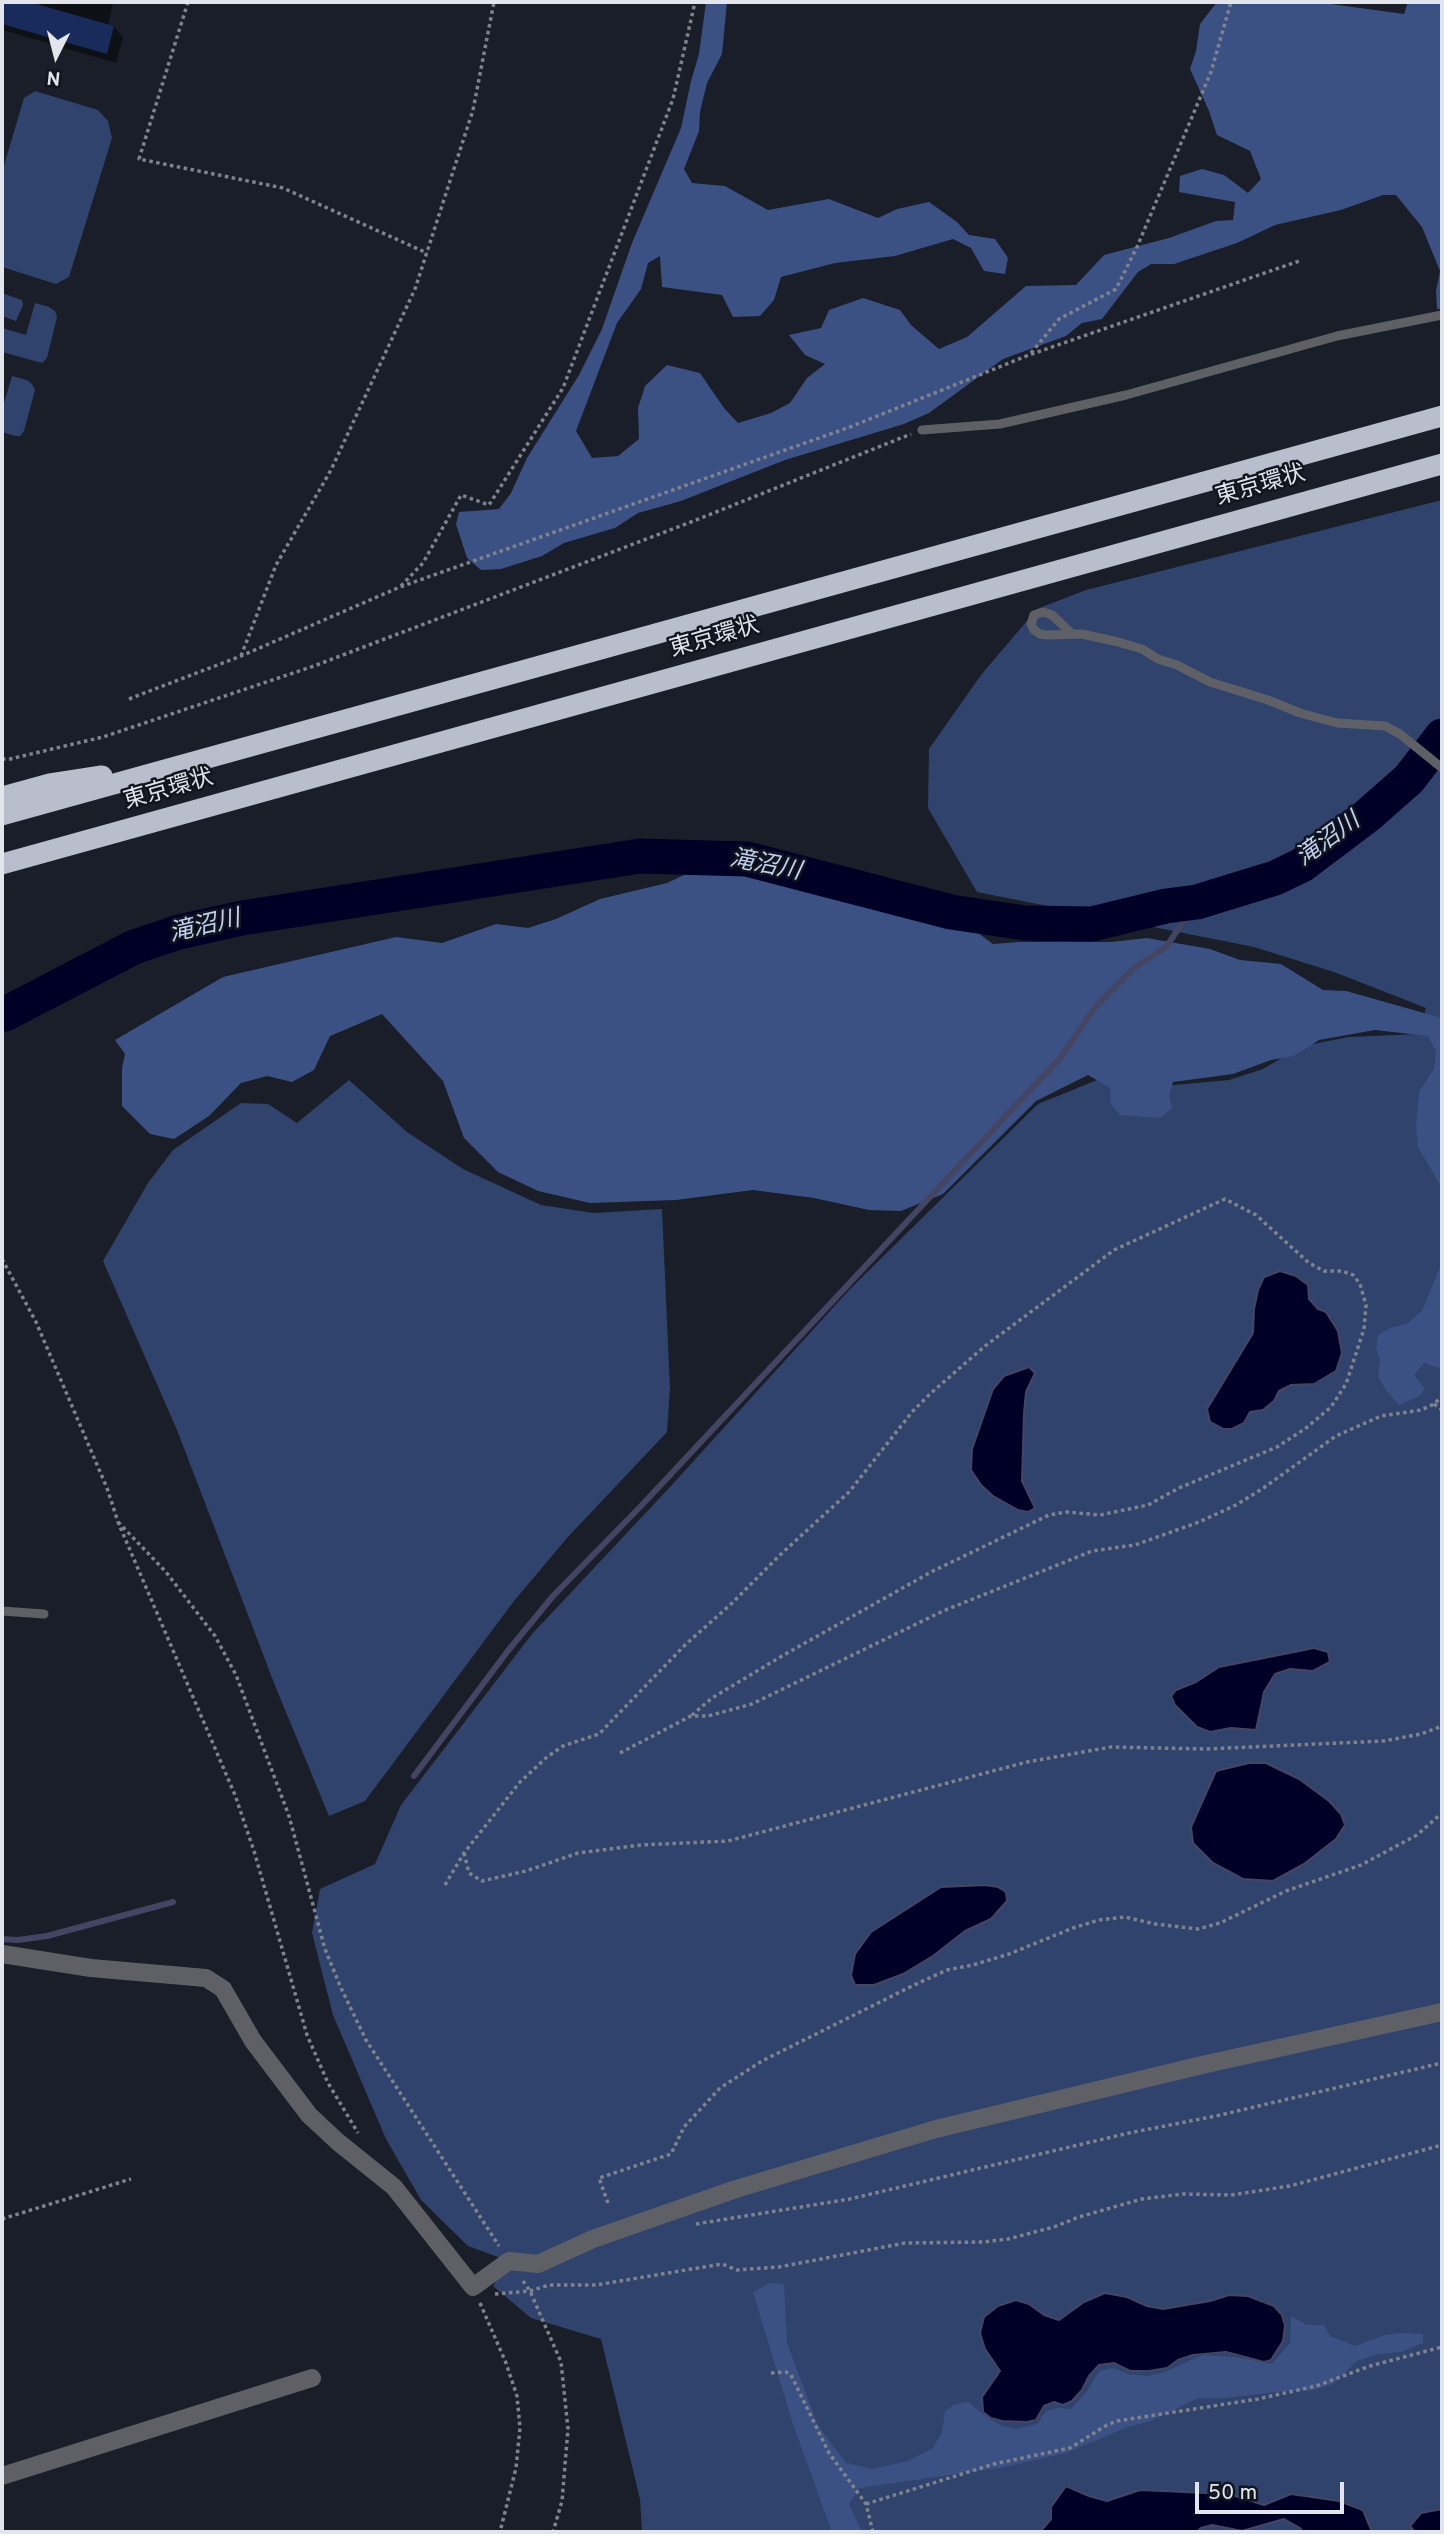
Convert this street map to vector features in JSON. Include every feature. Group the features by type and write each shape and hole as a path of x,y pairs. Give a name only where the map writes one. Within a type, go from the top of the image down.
{"highway":[{"name":"東京環状","path":"2,816 1442,416"},
{"name":"東京環状","path":"2,864 1442,464"},
{"path":"2,797 50,784 191,763"}],"street":[{"path":"2,1954 92,1968 206,1978 223,1989 253,2041 309,2115 394,2187 472,2287 509,2261 538,2264 545,2258 614,2231 736,2189 936,2129 1202,2065 1442,2012"},
{"path":"2,2476 312,2378"}],"lane":[{"path":"922,430 1000,424 1126,395 1337,336 1442,315"},
{"path":"1072,634 1142,649 1210,682 1300,713 1336,723 1385,726 1400,734 1442,768"},
{"path":"2,1611 44,1614"}],"path":[{"path":"188,2 139,159 284,188 427,253"},
{"path":"241,656 276,565 331,470 415,289 473,110 494,2"},
{"path":"400,587 424,563 461,495 489,505 563,388 673,99 695,2"},
{"path":"1029,355 1059,320 1116,289 1137,247 1211,72 1231,2"},
{"path":"129,699 241,656 400,587 850,427 1029,355 1302,260"},
{"path":"2,758 10,759 103,737 314,666 709,515 922,430"},
{"path":"445,1885 464,1853 520,1782 547,1757 564,1746 599,1734 685,1645 849,1492 912,1412 931,1393 985,1346 1114,1250 1225,1199 1256,1215 1310,1263 1324,1271 1342,1271 1353,1275 1360,1284 1366,1305 1364,1329 1346,1384 1331,1407 1278,1447 1179,1488 1148,1505 1100,1515 1066,1512 1039,1520 919,1579 782,1656 712,1699 691,1716 620,1753"},
{"path":"2,1259 36,1322 235,1795 254,1851 307,2035 328,2083 359,2133"},
{"path":"691,1716 708,1716 752,1704 943,1611 1092,1551 1135,1545 1188,1526 1262,1489 1336,1436 1381,1416 1421,1410 1434,1404 1442,1396"},
{"path":"1434,1404 1442,1410"},
{"path":"118,1522 166,1572 215,1636 236,1675 289,1816 325,1949 341,1988 366,2040 530,2291 561,2362 568,2429 562,2501 553,2532"},
{"path":"464,1853 469,1874 482,1881 526,1871 578,1853 641,1845 728,1841 836,1810 1027,1762 1111,1747 1206,1749 1384,1741 1421,1734 1442,1726"},
{"path":"608,2203 599,2178 671,2154 684,2127 720,2088 762,2061 912,1986 947,1970 1009,1954 1099,1920 1125,1917 1198,1929 1220,1923 1286,1891 1361,1865 1417,1835 1442,1813"},
{"path":"684,2227 850,2199 1442,2063"},
{"path":"472,2287 494,2294 530,2291 549,2285 596,2285 722,2264 737,2270 779,2267 905,2243 1008,2239 1054,2228 1079,2217 1142,2199 1183,2194 1231,2195 1290,2186 1442,2145"},
{"path":"2,2219 131,2179"},
{"path":"472,2287 506,2363 517,2396 520,2428 516,2469 500,2532"},
{"path":"866,2504 994,2464 1070,2448 1117,2421 1258,2399 1316,2386 1370,2366 1442,2347"},
{"path":"771,2373 786,2372 791,2375 830,2453 866,2504 873,2532"}],"shaded area":[{"path":"706,2 727,2 722,54 707,83 700,112 699,131 684,169 692,183 725,186 768,210 829,199 878,218 897,209 929,202 957,222 969,235 995,239 1008,258 1005,274 984,271 971,248 953,239 895,256 835,263 781,277 774,300 760,316 733,317 722,295 662,287 660,256 648,263 641,289 617,323 576,431 592,458 618,456 639,439 638,408 645,386 667,365 700,373 738,423 771,413 790,403 807,378 825,364 805,355 789,335 821,328 829,310 863,298 900,310 911,325 939,349 967,337 1026,286 1076,285 1104,255 1169,238 1216,221 1233,220 1235,202 1179,192 1180,176 1202,169 1224,175 1248,193 1261,179 1250,151 1217,135 1190,69 1200,24 1217,2 1316,2 1404,14 1408,2 1442,2 1442,309 1437,309 1436,291 1440,271 1422,227 1396,195 1383,195 1341,210 1275,225 1237,243 1174,264 1151,264 1138,272 1102,319 1082,323 1066,336 1003,359 929,413 904,424 785,460 681,501 638,513 615,528 564,543 542,556 501,569 481,570 467,558 456,524 459,512 499,509 511,493 527,458 579,375 602,329 632,243 681,128 699,54"},
{"path":"35,91 98,110 108,121 112,138 69,277 56,284 2,267 2,172 24,98"},
{"path":"2,293 22,300 23,305 16,321 2,316"},
{"path":"35,303 49,307 55,311 57,317 47,358 42,363 2,352 2,328 26,335"},
{"path":"12,376 27,380 35,390 24,431 20,436 2,432 2,410"},
{"path":"1442,500 1442,2532 642,2532 640,2499 601,2339 531,2318 493,2286 509,2261 468,2246 421,2200 386,2139 333,2015 312,1933 320,1889 375,1864 401,1805 532,1634 850,1289 1038,1104 1107,1076 1162,1086 1229,1080 1263,1069 1302,1046 1349,1037 1418,1034 1426,1008 1334,972 1254,947 977,892 928,808 929,749 981,675 1037,609 1086,590"},
{"path":"701,867 759,876 860,899 974,930 993,944 1111,942 1147,938 1210,949 1240,960 1281,964 1323,990 1346,991 1442,1018 1442,1188 1418,1147 1416,1127 1419,1092 1434,1069 1436,1052 1428,1036 1375,1030 1319,1040 1294,1056 1271,1060 1233,1074 1173,1082 1169,1096 1172,1108 1160,1118 1120,1115 1111,1104 1110,1088 1088,1075 1036,1101 943,1194 901,1211 869,1210 814,1198 753,1190 676,1200 590,1203 538,1191 498,1172 464,1138 443,1081 382,1014 330,1036 314,1070 292,1082 267,1076 241,1083 209,1116 174,1139 150,1134 122,1106 122,1068 125,1054 115,1040 223,977 396,937 442,943 496,924 528,928 556,919 600,899 667,883"},
{"path":"349,1080 407,1132 463,1169 541,1205 593,1213 662,1209 670,1388 667,1432 567,1538 514,1601 365,1801 329,1816 276,1688 177,1430 103,1261 148,1183 173,1150 241,1103 268,1104 297,1123"},
{"path":"1442,1262 1442,1369 1424,1363 1414,1375 1425,1389 1418,1397 1399,1405 1378,1377 1378,1335 1390,1328 1407,1324 1422,1311"},
{"path":"1280,1271 1296,1276 1308,1285 1309,1299 1318,1309 1326,1312 1338,1331 1342,1353 1336,1371 1314,1384 1291,1385 1279,1391 1274,1401 1263,1410 1250,1412 1244,1423 1232,1429 1223,1429 1210,1422 1207,1409 1253,1333 1254,1309 1264,1277"},
{"path":"1029,1367 1035,1373 1026,1392 1022,1481 1035,1508 1028,1512 1018,1510 993,1496 971,1470 972,1449 993,1389 1004,1376"},
{"path":"1314,1648 1328,1652 1330,1662 1313,1671 1290,1669 1275,1674 1264,1692 1256,1730 1231,1728 1210,1732 1197,1727 1175,1705 1171,1696 1176,1690 1196,1682 1219,1667"},
{"path":"1249,1763 1266,1763 1299,1779 1329,1801 1341,1814 1345,1825 1336,1839 1304,1864 1273,1881 1243,1879 1213,1863 1193,1843 1191,1827 1216,1771"},
{"path":"941,1887 998,1887 1006,1892 1007,1901 991,1919 965,1931 933,1956 903,1974 874,1985 855,1985 851,1975 855,1954 871,1932"},
{"path":"770,2283 784,2284 787,2343 818,2426 846,2463 873,2469 908,2461 933,2448 942,2432 945,2411 954,2405 968,2402 1002,2426 1016,2429 1037,2424 1046,2411 1057,2408 1071,2409 1088,2390 1099,2371 1113,2368 1128,2374 1147,2376 1165,2372 1202,2355 1235,2357 1272,2364 1290,2343 1291,2316 1307,2325 1324,2325 1330,2336 1355,2346 1385,2335 1401,2333 1423,2334 1423,2343 1401,2352 1379,2354 1357,2361 1333,2384 1310,2391 1198,2398 1151,2421 1128,2427 1066,2453 1005,2467 859,2488 849,2504 862,2532 832,2532 793,2424 753,2292"},
{"path":"1105,2293 1163,2309 1229,2295 1248,2296 1274,2306 1282,2315 1285,2326 1283,2341 1271,2360 1264,2362 1226,2352 1193,2355 1178,2360 1167,2368 1149,2371 1130,2371 1114,2363 1099,2365 1072,2401 1063,2405 1054,2402 1044,2406 1036,2420 1002,2421 983,2412 982,2397 1000,2371 985,2349 980,2333 984,2317 998,2306 1016,2300 1059,2320 1084,2302"},
{"path":"1066,2486 1107,2501 1140,2490 1229,2494 1264,2505 1291,2494 1339,2501 1363,2510 1372,2532 1303,2532 1284,2519 1242,2531 1212,2525 1197,2532 1040,2532 1051,2519 1051,2507"},
{"path":"1442,2509 1442,2532 1415,2532 1410,2526 1421,2513"}],"building":[{"path":"2,2 29,2 114,26 107,54 2,24"}],"waterway":[{"name":"滝沼川","path":"5,1014 134,947 179,932 242,918 640,856 747,859 951,912 1025,923 1092,924 1166,906 1197,902 1275,878 1302,865 1367,816 1409,779 1442,736"},
{"path":"414,1776 507,1652 553,1596 641,1506 1061,1057 1096,1006 1134,968 1166,947 1197,902"},
{"path":"2,1939 47,1936 173,1902"}]}
